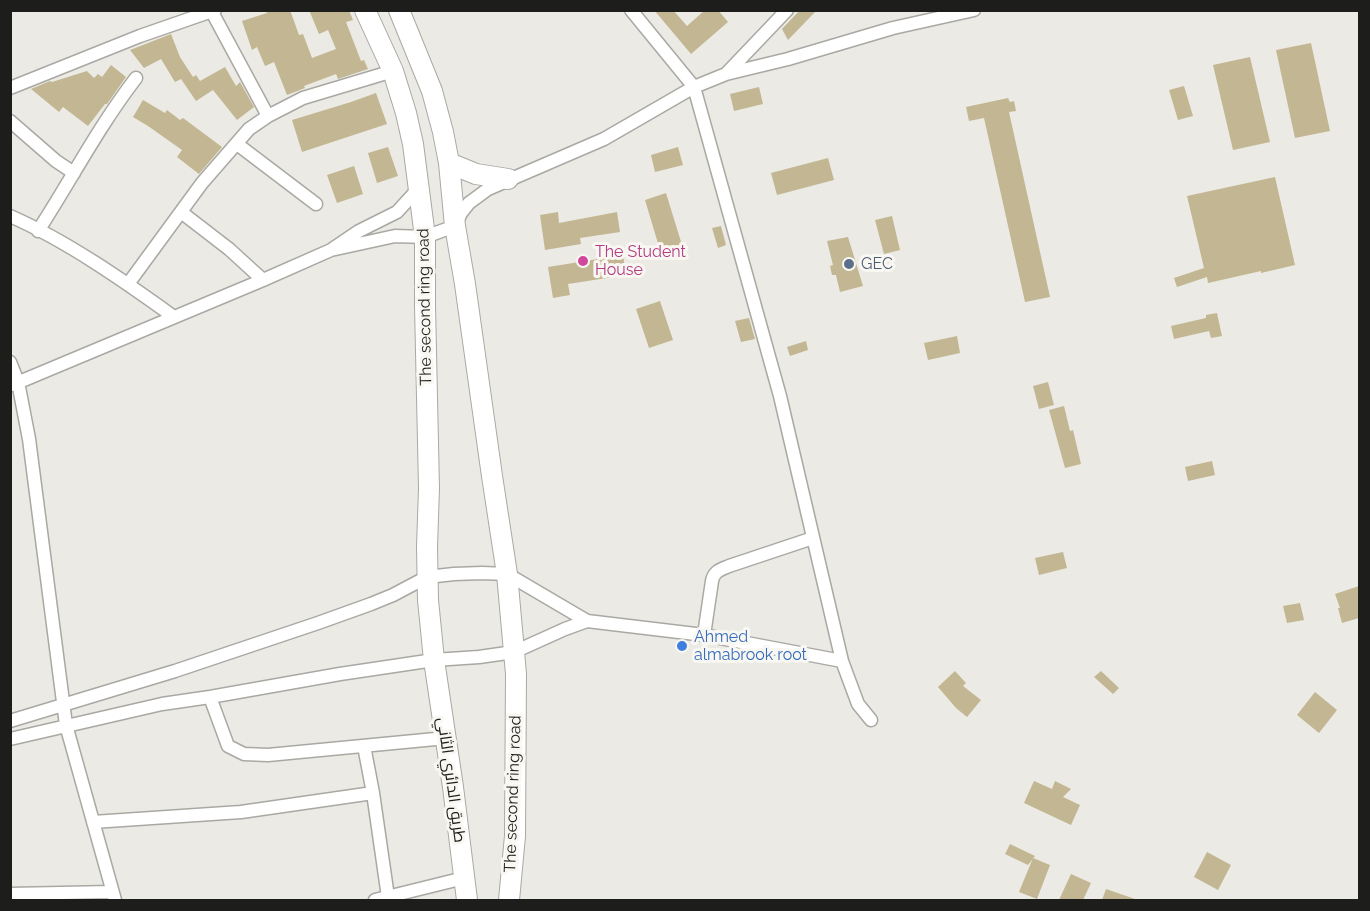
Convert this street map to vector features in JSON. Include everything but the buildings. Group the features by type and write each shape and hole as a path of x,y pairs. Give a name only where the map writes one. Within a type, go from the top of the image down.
{"main road":[{"name":"The second ring road","path":"365,10 393,71 406,113 425,237 429,488 427,577 434,660"},
{"name":"The second ring road","path":"399,10 432,91 449,163 455,226 507,574 516,674 515,836 508,900"},
{"path":"449,163 476,174 507,179"},
{"name":"طريق الدائري الثاني","path":"434,660 467,900"}],"street":[{"path":"632,10 694,87 780,396 842,661 858,704 871,720"},
{"path":"726,74 787,10"},
{"path":"331,249 395,236 425,237 455,226 460,213 483,192 507,179 604,139 694,87 726,74 788,59 893,28 974,10"},
{"path":"10,88 140,36 214,11 268,116"},
{"path":"128,284 202,183 249,129 268,116 303,98 393,71"},
{"path":"38,231 114,107 136,78"},
{"path":"10,122 74,174"},
{"path":"237,144 316,204"},
{"path":"14,384 263,280 331,249 359,231 397,212 418,189"},
{"path":"181,212 229,249 263,280"},
{"path":"10,216 128,284 174,317"},
{"path":"10,362 29,439 66,725 113,896 10,894"},
{"path":"704,635 712,581 718,571 813,538"},
{"path":"10,721 175,671 328,619 379,601 427,577 471,573 507,574 587,621 704,635 842,661"},
{"path":"10,739 162,704 339,674 434,660 514,652 587,621"},
{"path":"210,697 228,746 244,754 268,755 446,738"},
{"path":"364,746 388,897"},
{"path":"93,822 241,812 373,793"},
{"path":"375,900 464,878"}],"place":[{"name":"The Student House","path":"583,261"},
{"name":"GEC","path":"849,264"},
{"name":"Ahmed almabrook root","path":"682,646"}]}
